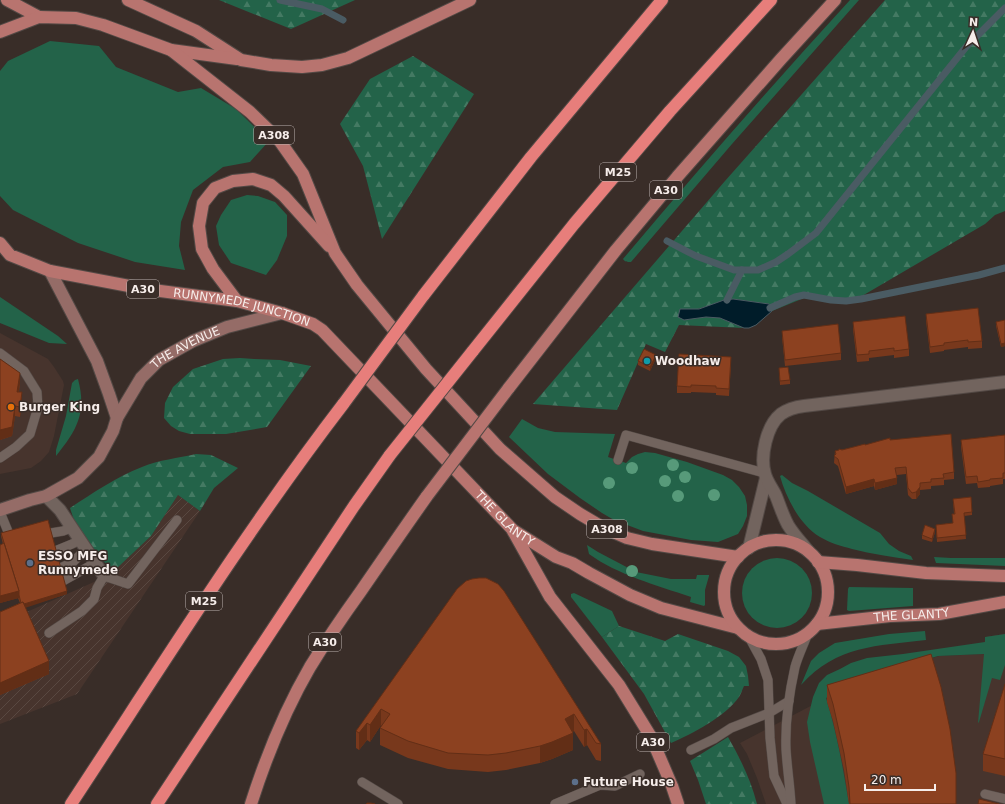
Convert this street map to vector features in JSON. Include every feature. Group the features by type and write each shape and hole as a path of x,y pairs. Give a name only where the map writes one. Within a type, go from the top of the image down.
{"highway":[{"name":"M25","path":"71,804 187,626 276,494 423,296 531,157 662,0"},
{"name":"M25","path":"157,804 390,455 584,212 670,112 771,0"}],"main road":[{"path":"7,0 39,17"},
{"path":"128,0 196,32 241,60"},
{"path":"0,32 39,17 76,18 103,25 171,50 271,65 302,67 322,65 348,58 470,0"},
{"name":"A30","path":"251,804 270,750 284,717 310,668 330,635 427,496 616,250 677,177 835,0"},
{"name":"A308","path":"171,50 250,112 279,140 303,174 335,253 357,285 426,369 500,449 555,497 602,527 627,538 659,545 738,557"},
{"path":"237,301 213,269 202,249 199,226 203,203 215,188 232,181 253,179 271,185 284,196 335,253"},
{"name":"RUNNYMEDE JUNCTION","path":"0,243 5,254 50,271 145,289 237,301 282,313 313,324 322,330"},
{"path":"50,271 96,361 117,418"},
{"name":"THE AVENUE","path":"0,511 46,496 78,478 99,457 113,431 117,418 141,378 159,360 193,341 227,327 282,313"},
{"name":"THE GLANTY","path":"322,330 513,530 556,557 572,563 630,595 661,608 738,628"},
{"name":"A30","path":"513,530 550,597 619,685 651,737 678,804"},
{"path":"774,541 797,545 809,552 823,570 828,588 826,607 817,624 808,633 797,640 773,644 761,642 749,637 738,628 728,612 724,592 728,574 738,557 749,548 762,542 774,541"},
{"path":"818,562 926,573 1005,576"},
{"name":"THE GLANTY","path":"817,624 890,616 939,614 1005,602"}],"street":[{"path":"749,548 765,476 764,460 768,433 777,418 782,413 804,406 1005,382"},
{"path":"765,476 776,496 788,525 809,552"},
{"path":"46,496 60,510 104,576"}],"lane":[{"path":"0,353 24,371 37,392 38,407 30,434 16,447 0,458"},
{"path":"618,460 626,435 765,476"},
{"path":"0,511 9,534"},
{"path":"49,632 82,611 94,599 104,576 128,584 177,520"},
{"path":"50,534 71,528"},
{"path":"55,551 72,544 83,544 73,562 60,568"},
{"path":"63,581 95,563"},
{"path":"792,804 786,750 786,732 790,690 796,666 808,633"},
{"path":"749,637 761,659 766,675 769,690 772,765 774,776 787,804"},
{"path":"691,750 714,739 731,728 769,713 789,701"},
{"path":"555,804 600,785 615,786 640,774"},
{"path":"362,782 398,804"},
{"path":"986,794 1005,799"}],"shaded area":[{"path":"0,333 48,359 63,381 64,385 54,436 49,452 41,461 31,468 0,474"},
{"path":"178,495 200,511 77,694 0,724 0,624 94,582 115,570 151,536"},
{"path":"1005,634 1005,804 766,804 747,754 740,743 864,678 939,656 984,654 985,637"}],"green space":[{"path":"219,0 355,0 291,29"},
{"path":"850,0 859,0 732,144 631,262 625,261 623,259 707,161"},
{"path":"885,0 1005,0 1005,211 995,215 985,224 850,303 827,302 804,298 772,311 769,304 733,299 694,310 680,309 684,320 706,317 720,318 744,328 679,325 665,352 646,344 617,410 533,404 725,181"},
{"path":"50,41 99,46 116,67 178,92 201,88 236,109 269,141 250,162 223,167 193,190 181,222 179,246 185,270 135,262 78,243 13,210 0,196 0,71 8,61"},
{"path":"413,56 474,94 382,239 363,166 340,124 370,79"},
{"path":"247,195 258,196 275,202 287,215 287,236 277,260 266,275 231,263 219,245 216,226 221,215 231,200"},
{"path":"0,297 58,336 67,344 49,343 0,323"},
{"path":"240,358 280,360 311,366 267,427 226,434 190,434 179,431 171,426 164,418 165,403 173,387 193,369 223,359"},
{"path":"78,379 81,411 75,429 70,438 56,456 56,450 66,416 72,383"},
{"path":"522,419 538,428 555,432 615,434 608,457 626,463 638,454 645,452 655,453 687,462 723,475 732,480 745,496 747,516 743,526 738,534 718,542 691,540 643,531 614,520 580,498 548,474 509,437"},
{"path":"196,454 211,455 238,468 214,488 200,511 178,495 151,536 115,570 100,559 74,520 70,508 132,471 169,459"},
{"path":"782,475 792,483 880,533 889,544 899,551 911,556 913,560 852,549 832,543 820,537 806,526 790,502 780,476"},
{"path":"587,545 636,572 671,579 696,579 697,575 709,575 705,590 705,605 690,602 691,597 638,579 612,568 589,554"},
{"path":"934,557 1005,558 1005,566 936,563"},
{"path":"770,558 784,558 797,564 806,573 812,586 810,606 802,618 784,628 770,628 757,622 748,613 742,600 742,586 748,573 757,564"},
{"path":"849,587 913,588 913,606 849,611 847,610"},
{"path":"574,593 612,611 619,626 602,637 571,597 571,594"},
{"path":"619,626 665,641 678,634 728,651 739,657 746,666 749,686 744,686 740,696 717,718 689,735 671,743 644,694 602,637"},
{"path":"925,631 926,640 874,646 843,655 829,662 815,672 801,685 811,661 819,653 835,643 889,634"},
{"path":"1005,634 1005,665 1000,680 992,678 978,723 984,654 938,656 864,678 826,698 837,737 849,804 824,804 807,722 813,697 819,683 827,675 851,663 867,658 985,642 985,637"},
{"path":"728,737 745,769 757,804 706,804 690,761"}],"water":[{"path":"733,299 769,304 772,311 756,325 749,328 744,328 720,318 706,317 684,320 678,317 680,309 699,309 724,300"}],"building":[{"path":"978,308 982,341 968,342 968,340 944,343 944,345 930,347 926,314"},
{"path":"905,316 909,349 894,351 894,348 869,351 869,354 857,355 853,322"},
{"path":"1005,320 1005,343 1001,344 996,322"},
{"path":"838,324 841,353 785,360 782,331"},
{"name":"Woodhaw","path":"644,349 656,355 650,367 638,361"},
{"path":"679,354 731,357 729,389 716,388 716,386 677,386"},
{"name":"Burger King","path":"0,359 20,373 17,392 22,392 20,407 15,406 12,427 0,430"},
{"path":"788,367 790,380 780,381 779,368"},
{"path":"951,434 954,472 943,474 944,478 931,479 931,482 920,483 920,487 916,492 912,493 908,488 906,467 895,468 897,478 875,483 874,479 846,487 838,459 834,456 836,454 835,451 839,449 842,450 890,438 890,440"},
{"path":"1005,435 1005,473 1003,473 1003,478 978,482 977,476 966,477 961,440"},
{"path":"971,497 972,512 964,513 966,535 937,538 936,525 953,523 952,514 955,514 953,499"},
{"path":"48,520 67,591 24,604 23,602 21,603 19,591 1,533"},
{"path":"925,525 935,529 932,539 922,535"},
{"path":"4,543 19,591 0,596 0,545"},
{"path":"486,578 498,584 504,591 601,744 596,743 587,729 584,730 574,714 565,719 573,733 540,746 488,755 448,753 408,741 380,728 390,714 381,709 370,725 367,723 359,733 356,731 457,589 466,581"},
{"path":"23,602 49,661 0,683 0,612"},
{"path":"931,654 941,687 950,729 956,773 956,804 850,804 844,753 833,704 827,685"},
{"path":"1005,684 1005,759 983,754"},
{"path":"979,799 999,804 978,804"}],"waterway":[{"path":"280,0 322,9 343,20"},
{"path":"667,241 696,256 734,270 758,270 776,262 788,254 816,233 966,47 1005,8"},
{"path":"770,308 795,297 804,295 831,300 846,301 861,299 979,275 1005,268"},
{"path":"727,300 742,270"}],"place":[{"name":"Woodhaw","path":"647,361"},
{"name":"Burger King","path":"11,407"},
{"name":"ESSO MFG Runnymede","path":"30,563"},
{"name":"Future House","path":"575,782"}]}
